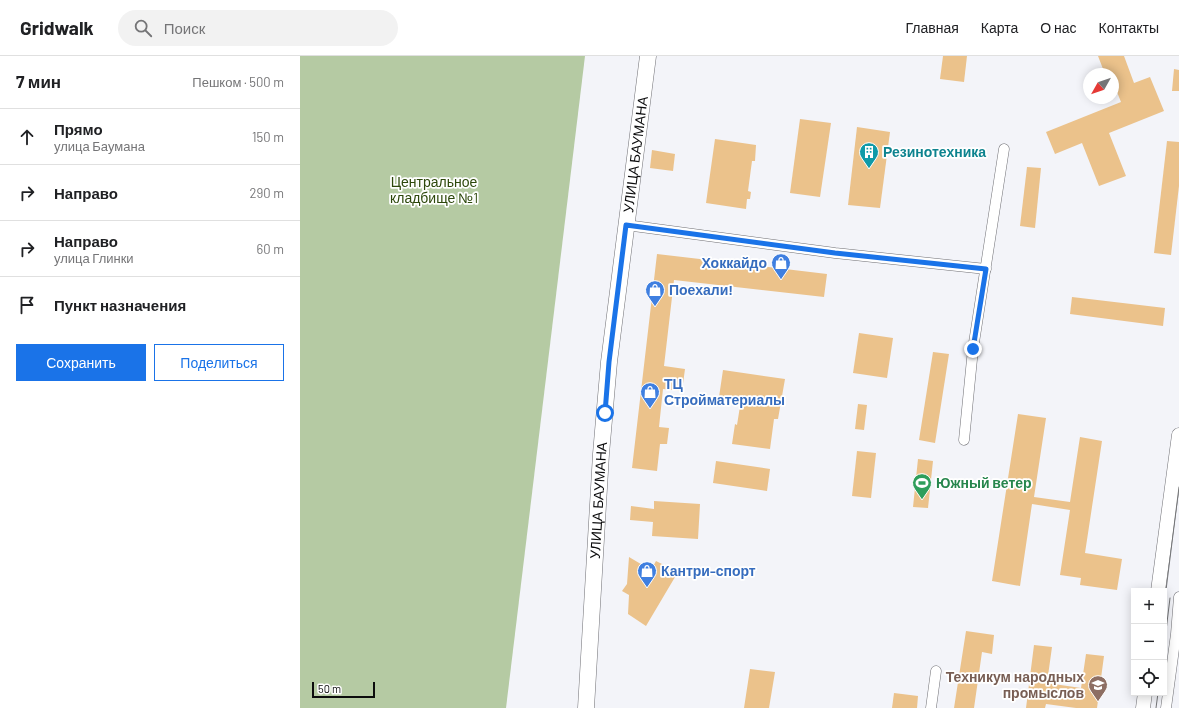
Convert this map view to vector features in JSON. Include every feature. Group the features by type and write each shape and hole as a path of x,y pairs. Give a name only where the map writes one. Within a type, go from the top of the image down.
{"main road":[{"name":"УЛИЦА БАУМАНА","path":"586,708 601,454 609,362 648,56"},
{"path":"1158,588 1179,435"},
{"path":"1143,708 1144,696"}],"street":[{"path":"964,440 973,349 1004,148"},
{"path":"626,225 835,253 986,269"},
{"path":"1166,708 1177,634 1179,597"},
{"path":"931,708 936,671"}],"green space":[{"name":"Центральное кладбище №1","path":"300,56 585,56 506,708 300,708"}],"building":[{"path":"943,56 967,56 964,82 940,79"},
{"path":"1098,56 1124,56 1134,83 1150,77 1164,111 1109,133 1126,176 1099,186 1082,143 1055,154 1046,132 1121,102 1119,97 1119,68 1103,68"},
{"path":"1174,69 1179,70 1179,91 1172,91"},
{"path":"800,119 831,123 820,197 790,193"},
{"name":"Резинотехника","path":"857,127 890,132 880,208 848,205"},
{"path":"715,139 756,145 755,161 752,161 748,191 751,192 750,199 747,199 746,209 706,203"},
{"path":"1167,141 1179,142 1179,186 1171,255 1154,253"},
{"path":"652,150 675,154 673,171 650,168"},
{"path":"1027,167 1041,168 1035,228 1020,226"},
{"path":"657,254 827,274 824,297 674,280 664,366 685,369 682,391 663,389 659,427 669,428 667,444 660,444 657,471 632,468"},
{"path":"1072,297 1165,308 1163,326 1070,314"},
{"path":"859,333 893,338 887,378 853,373"},
{"path":"933,352 949,354 935,443 919,440"},
{"path":"723,370 785,379 778,419 774,419 770,449 732,444 741,400 719,397"},
{"path":"858,404 867,405 864,430 855,429"},
{"path":"1018,414 1046,418 1034,497 1070,502 1080,437 1102,441 1085,553 1122,559 1117,590 1080,585 1081,578 1060,575 1070,510 1032,504 1020,586 992,581"},
{"path":"857,451 876,453 871,498 852,496"},
{"path":"918,459 933,461 928,508 913,507"},
{"path":"716,461 770,469 767,491 713,483"},
{"path":"654,501 700,504 698,539 652,536 653,522 630,520 631,506 654,509"},
{"name":"Кантри-спорт","path":"629,557 651,570 656,561 678,572 646,626 628,614 629,595 622,591 627,584"},
{"path":"966,631 994,635 992,654 982,652 974,708 954,708"},
{"path":"1034,645 1052,647 1047,683 1081,688 1086,654 1104,656 1097,708 1076,708 1046,704 1045,708 1026,708"},
{"path":"750,669 775,672 769,708 744,708"},
{"path":"894,693 918,696 917,708 892,708"}],"tram line":[{"path":"1166,588 1179,487"},
{"path":"1167,624 1170,598"},
{"path":"1156,708 1158,696"}],"place":[{"name":"Резинотехника","path":"869,169"},
{"name":"Хоккайдо","path":"781,280"},
{"name":"Поехали!","path":"655,307"},
{"name":"ТЦ Стройматериалы","path":"650,409"},
{"name":"Южный ветер","path":"922,500"},
{"name":"Кантри-спорт","path":"647,588"},
{"name":"Техникум народных промыслов","path":"1098,702"}],"route":[{"path":"605,413 609,362 626,225 835,253 986,269 973,349"}]}
